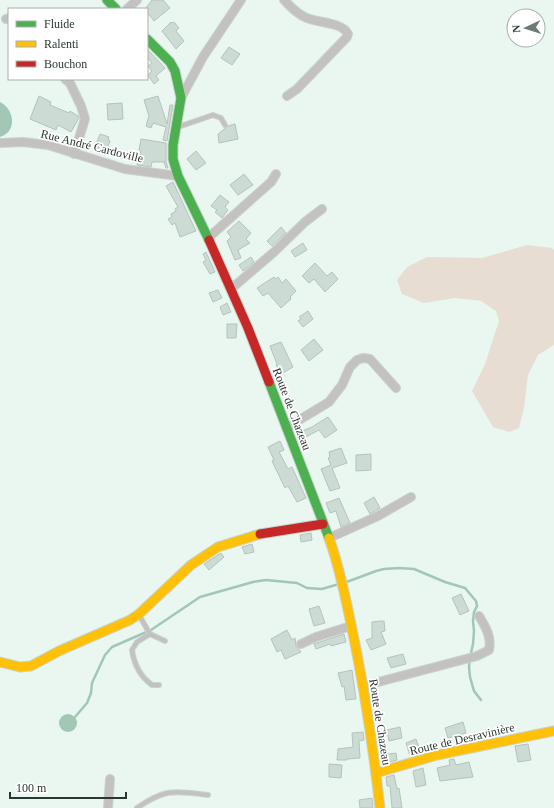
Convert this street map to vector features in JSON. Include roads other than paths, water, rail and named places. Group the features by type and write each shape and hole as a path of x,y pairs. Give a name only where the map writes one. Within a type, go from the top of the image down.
{"main road":[{"path":"107,0 115,8"},
{"name":"Route de Chazeau","path":"148,40 170,62 178,82 180,98 173,145 174,159 178,176 208,238 248,328 329,538 339,570 352,626 363,686 380,808"},
{"path":"0,662 20,667 31,666 59,651 130,620 139,614 191,565 218,547 262,533 323,524"},
{"name":"Route de Desravinière","path":"376,773 437,755 554,731"}],"street":[{"path":"128,8 137,0"},
{"path":"180,98 203,57 241,0"},
{"path":"284,0 302,16 340,28 345,30 348,34 347,37 297,89 287,96"},
{"path":"66,80 70,83 81,106 85,119 74,154"},
{"name":"Rue André Cardoville","path":"0,143 23,142 48,145 125,169 178,176"},
{"path":"208,238 271,182 276,174"},
{"path":"231,289 274,252 305,222 322,209"},
{"path":"286,428 328,402 342,385 350,367 357,360 363,358 370,360 396,388"},
{"path":"329,538 378,516 411,497"},
{"path":"363,686 477,656 489,650 490,638 479,616"},
{"path":"301,644 316,637 352,626"},
{"path":"108,808 110,779"}],"lane":[{"path":"176,128 212,115 221,118 225,125"},
{"path":"139,614 150,634 165,641"},
{"path":"150,634 137,642 132,650 133,657 143,678 152,685 159,685"},
{"path":"137,808 160,794 186,792 208,795"}],"waterway":[{"path":"344,583 376,571 399,568 414,569 445,582 465,588 476,601 477,606 474,612 473,644 469,667 474,691 481,700"},
{"path":"75,717 87,703 91,693 92,683 105,655 112,647 151,630 200,597 253,582 266,580 297,583 307,588 322,589 339,584"}]}
